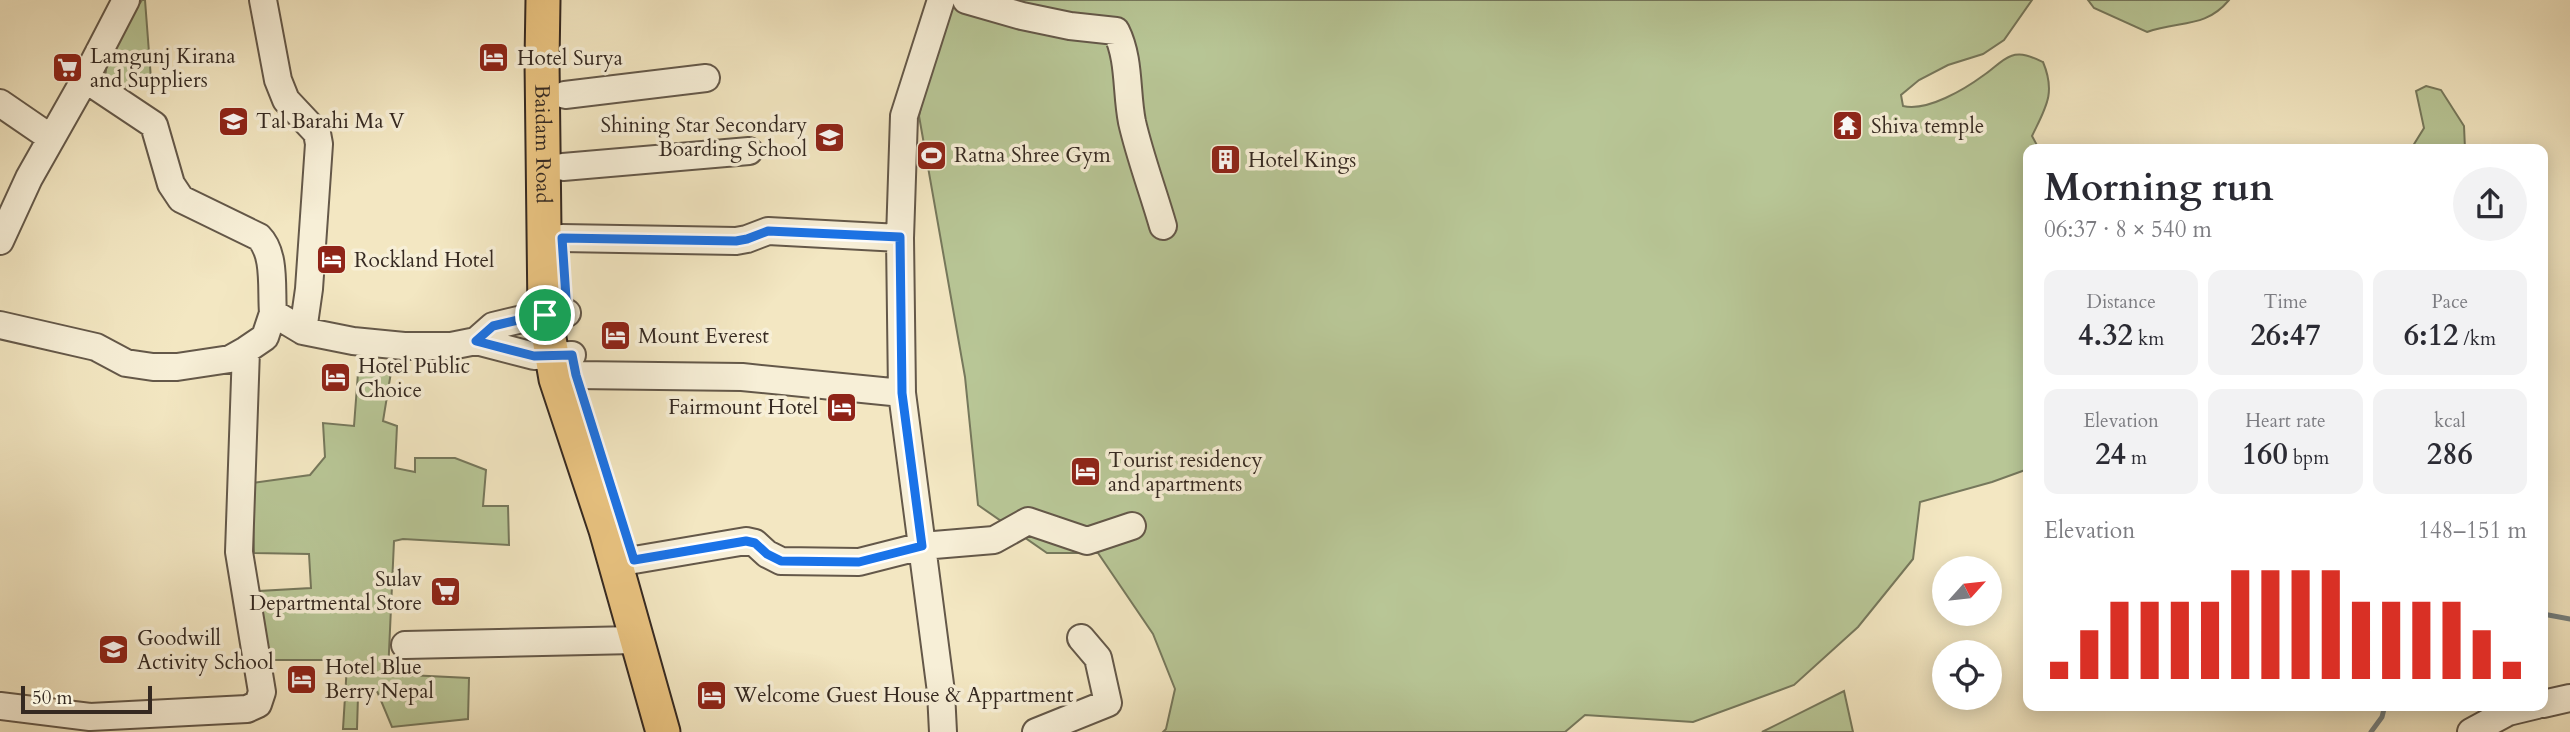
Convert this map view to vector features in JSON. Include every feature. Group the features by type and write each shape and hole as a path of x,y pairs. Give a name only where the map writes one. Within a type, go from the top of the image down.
{"main road":[{"name":"Baidam Road","path":"543,0 542,61 556,314 566,363 634,560 652,635 681,732"},
{"name":"Baidam Road","path":"556,314 562,238 565,0"},
{"name":"Baidam Road","path":"566,363 556,379 606,530 663,732"}],"street":[{"path":"263,0 278,80 286,100 314,128 319,144 309,289 303,331"},
{"path":"940,0 904,116 900,237 902,393 941,692 943,732"},
{"path":"966,0 1070,26 1116,31 1125,60 1132,121 1163,226"},
{"path":"0,241 29,178 85,79 118,3"},
{"path":"565,95 706,78"},
{"path":"0,325 96,347 126,363 153,367 230,359 265,337 273,313 266,244 259,237 181,199 171,184 154,125 85,79"},
{"path":"0,103 51,138"},
{"path":"563,167 749,151"},
{"path":"562,238 736,241 768,231 900,237"},
{"path":"273,313 303,331 353,341 404,346 451,346 476,341 508,351 566,363 902,393"},
{"path":"476,341 493,326 556,314"},
{"path":"0,706 90,717 247,709 258,704 262,692 239,552 246,350"},
{"path":"634,560 746,541 755,543 767,554 781,561 859,562 922,546 994,540 1028,522 1087,541 1132,526"},
{"path":"1036,732 1108,704 1098,658 1081,638"},
{"path":"405,645 635,640"},
{"path":"2548,703 2570,698"},
{"path":"2471,732 2512,711"}],"green space":[{"path":"142,0 145,0 151,79 129,87 119,85 114,78 106,77 108,57"},
{"path":"956,0 2032,0 2004,40 1983,54 1948,65 1919,80 1901,95 1903,106 1934,103 1967,87 2015,55 2043,62 2047,73 2048,100 2032,136 2036,144 2023,144 2023,471 1920,502 1913,559 1858,627 1794,685 1693,722 1585,715 1565,732 1163,732 1175,689 1153,634 1098,553 1047,553 978,505 965,377 919,116 939,23"},
{"path":"2088,0 2229,0 2211,16 2201,20 2147,32 2094,8"},
{"path":"2426,86 2441,90 2464,126 2465,144 2414,144 2424,128 2416,91"},
{"path":"359,360 392,366 383,421 397,426 395,468 415,472 415,458 455,458 486,470 483,506 508,506 509,545 403,539 394,541 388,674 469,678 468,719 392,727 377,691 358,696 357,729 343,729 347,665 336,660 267,660 259,591 311,588 309,554 254,553 252,483 310,475 325,457 323,423 354,426"},
{"path":"1844,691 1853,732 1762,732"}],"waterway":[{"path":"2548,615 2570,619"},
{"path":"2371,732 2384,711"}],"place":[{"name":"Hotel Surya","path":"494,58"},
{"name":"Lamgunj Kirana and Suppliers","path":"67,68"},
{"name":"Tal Barahi Ma V","path":"233,121"},
{"name":"Shiva temple","path":"1848,126"},
{"name":"Shining Star Secondary Boarding School","path":"830,137"},
{"name":"Ratna Shree Gym","path":"931,155"},
{"name":"Hotel Kings","path":"1225,160"},
{"name":"Rockland Hotel","path":"331,260"},
{"name":"Mount Everest","path":"615,336"},
{"name":"Hotel Public Choice","path":"335,378"},
{"name":"Fairmount Hotel","path":"841,407"},
{"name":"Tourist residency and apartments","path":"1085,472"},
{"name":"Sulav Departmental Store","path":"445,591"},
{"name":"Goodwill Activity School","path":"114,650"},
{"name":"Hotel Blue Berry Nepal","path":"302,679"},
{"name":"Welcome Guest House & Appartment","path":"711,695"}],"route":[{"path":"768,231 900,237 902,393 922,546 859,562 781,561 767,554 755,543 746,541 634,560 572,355 534,356 476,341 493,326 545,315 567,313 562,238 736,241 768,231"}]}
